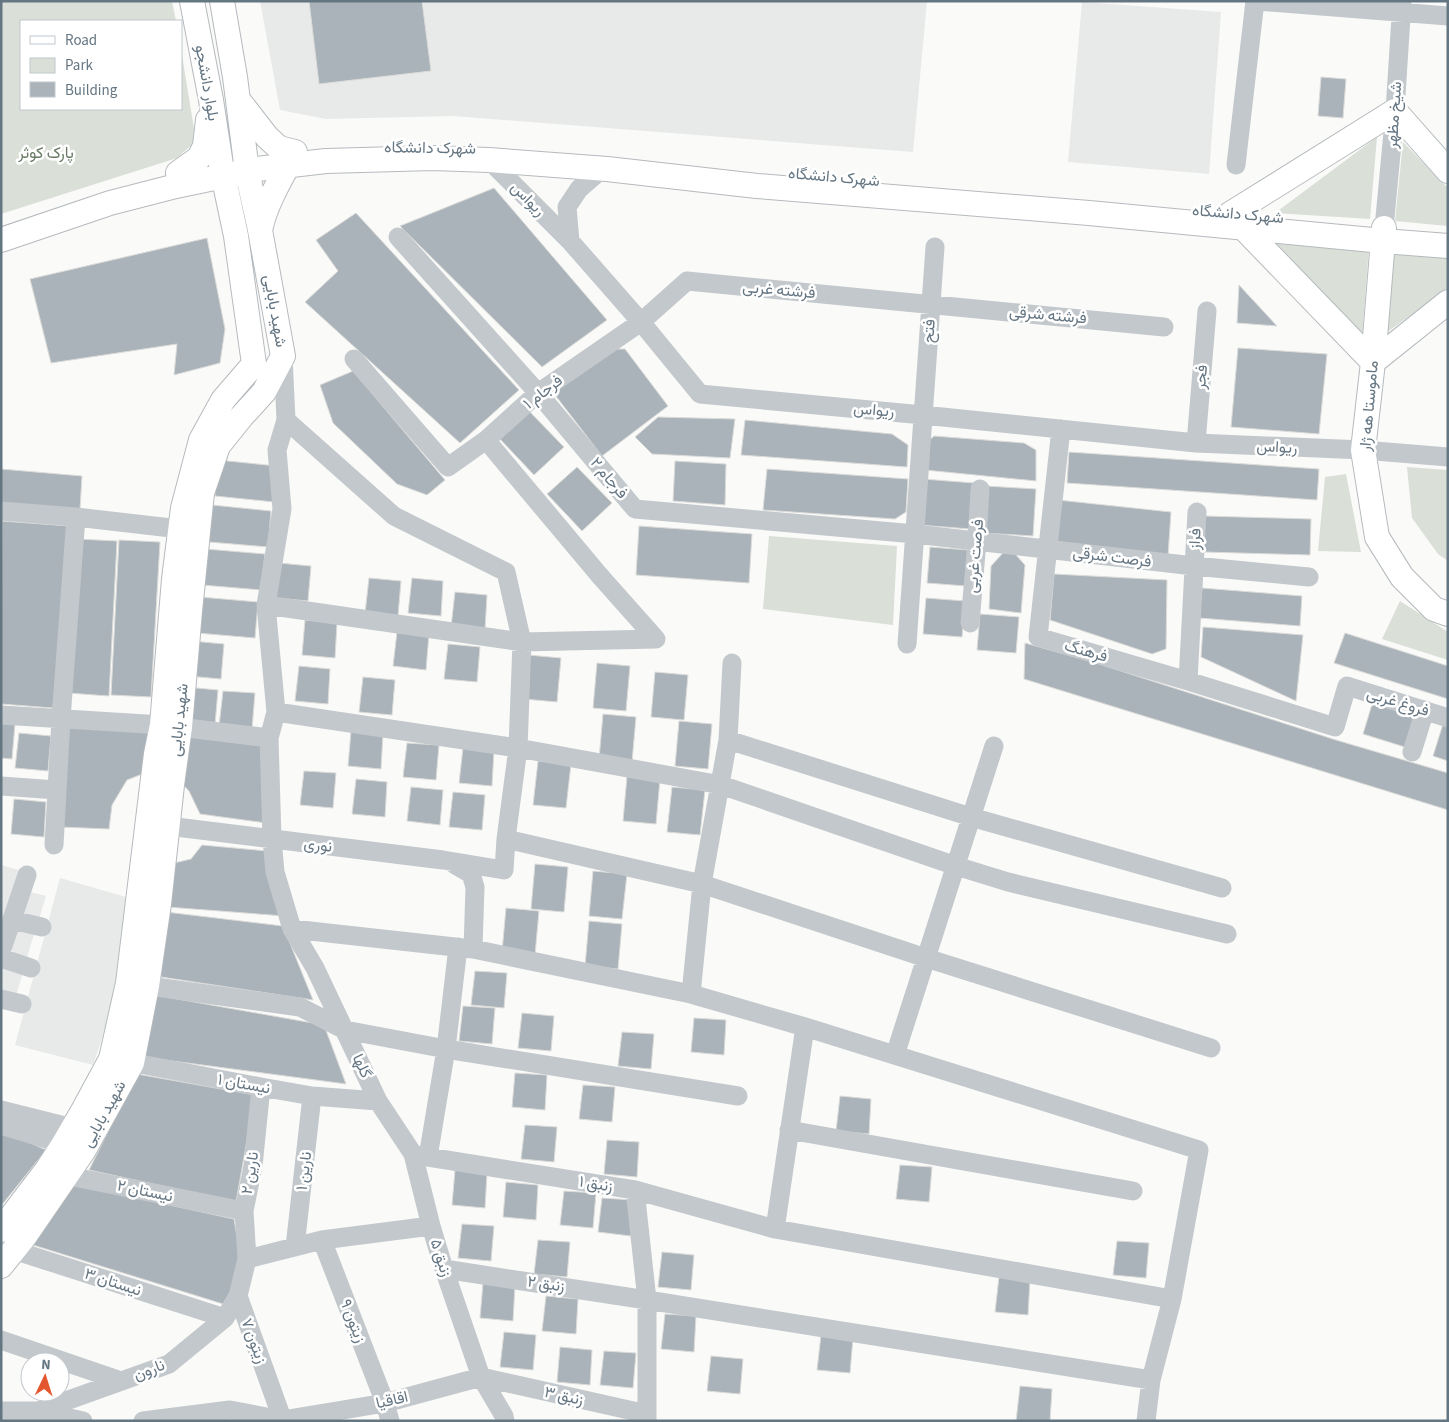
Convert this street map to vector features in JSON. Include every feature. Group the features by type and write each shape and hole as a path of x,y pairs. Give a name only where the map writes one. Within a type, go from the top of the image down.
{"main road":[{"name":"بلوار دانشجو","path":"192,1 211,100 222,171"},
{"name":"بلوار دانشجو","path":"222,1 238,100 246,166"},
{"path":"1,240 177,179 199,158 205,146 211,100"},
{"path":"238,100 267,137 292,159"},
{"path":"1237,221 1395,111 1448,171"},
{"name":"شهرک دانشگاه","path":"292,159 364,147 422,146 491,149 662,162 1237,221"},
{"path":"1,227 177,179 246,166 292,159 326,161 433,158 489,160 602,169 758,186 1089,213 1237,221 1384,235 1448,246"},
{"path":"260,230 268,204 292,159"},
{"name":"شهید بابایی","path":"137,984 156,754 171,726 190,610 202,493 218,446 264,392 283,356 260,230 246,166"},
{"name":"شهید بابایی","path":"6,1254 79,1139 121,1061 137,984 159,904 172,785 171,726 174,579 183,508 201,440 223,400 254,364 236,236 222,171"},
{"path":"177,179 192,190 208,197 236,236"},
{"path":"1237,221 1373,362 1448,302"},
{"path":"1384,235 1448,233"},
{"name":"ماموستا هه ژار","path":"1384,235 1363,450 1377,537 1402,577 1434,609 1448,614"},
{"name":"شهید بابایی","path":"1,1230 57,1173"}],"street":[{"path":"1236,165 1256,1 1401,7 1448,16"},
{"name":"شیخ مظهر","path":"1384,235 1395,111 1401,7"},
{"name":"ریواس","path":"489,160 570,241 641,322 700,394 1061,428 1196,443 1363,450 1448,458"},
{"path":"570,241 567,208 579,189 602,169"},
{"name":"فرجام ۲","path":"398,237 538,393 635,509 914,534"},
{"name":"فتح","path":"914,534 935,247"},
{"name":"فرشته غربی","path":"641,322 688,281 931,304"},
{"name":"فرشته شرقی","path":"931,304 1164,327"},
{"name":"فجر","path":"1196,443 1207,311"},
{"name":"فرجام ۱","path":"354,359 448,468 486,440 538,393 641,322"},
{"path":"283,356 286,420 277,450 282,509 266,605 276,712 518,748 721,785 1008,882 1227,934"},
{"path":"286,420 394,516 506,572 522,642 518,748 506,839 702,884 926,958 1211,1048"},
{"name":"فرهنگ","path":"1061,428 1038,637 1335,727 1347,686"},
{"path":"266,605 522,642 656,639 600,576 486,440"},
{"name":"فرصت غربی","path":"970,623 980,489"},
{"path":"1,511 76,517 180,529"},
{"name":"فراز","path":"1188,681 1197,512"},
{"path":"54,845 76,517"},
{"path":"907,644 914,534"},
{"name":"فرصت شرقی","path":"914,534 1194,566 1309,577"},
{"path":"691,994 702,884 728,740 732,663"},
{"name":"فروغ غربی","path":"1347,686 1448,718"},
{"path":"1412,752 1425,710"},
{"name":"گلها","path":"276,712 269,738 272,839 275,872 292,929 315,968 378,1101"},
{"path":"1,715 171,726 269,738"},
{"path":"728,740 971,817 1222,888"},
{"path":"895,1055 994,746"},
{"path":"1,786 57,790"},
{"name":"نوری","path":"168,826 504,870 506,839"},
{"path":"421,1156 446,1049 476,887 472,874 459,863"},
{"path":"27,875 2,950 31,968"},
{"path":"12,920 42,926"},
{"path":"292,929 465,948 691,994 805,1027 1199,1150 1172,1299 1151,1380 1146,1421"},
{"path":"137,984 300,1007 345,1030 446,1049 738,1096"},
{"path":"1,999 22,1004"},
{"path":"774,1229 805,1027"},
{"name":"نیستان ۱","path":"121,1061 312,1096 378,1101"},
{"name":"نارین ۲","path":"247,1260 244,1211 253,1166 261,1087"},
{"name":"نارین ۱","path":"295,1246 312,1096"},
{"name":"زنبق ۵","path":"378,1101 421,1156 431,1226 444,1269 481,1377 504,1418"},
{"path":"1,1110 79,1139"},
{"path":"1,1125 79,1139"},
{"path":"789,1130 1133,1191"},
{"name":"زنبق ۱","path":"421,1156 635,1190 774,1229 1172,1299"},
{"name":"نیستان ۲","path":"57,1173 244,1211"},
{"path":"635,1190 647,1300 647,1418"},
{"path":"247,1260 322,1240 431,1226"},
{"name":"زیتون ۹","path":"322,1240 384,1402"},
{"name":"نیستان ۳","path":"6,1254 225,1318"},
{"name":"زیتون ۷","path":"247,1260 238,1296 283,1420"},
{"name":"زنبق ۲","path":"444,1269 1151,1380"},
{"name":"نارون","path":"39,1416 122,1381 169,1364 225,1318 238,1296"},
{"path":"1,1340 122,1381"},
{"name":"اقاقیا","path":"143,1421 185,1419 230,1410 283,1420 384,1402 481,1377"},
{"name":"زنبق ۳","path":"481,1377 647,1418"},
{"path":"384,1402 390,1421"},
{"path":"1,1411 82,1421"}],"shaded area":[{"path":"260,1 927,1 913,152 453,116 326,119 280,110"},
{"path":"1082,2 1221,12 1209,174 1068,162"},
{"path":"1,865 22,871 1,932"},
{"path":"60,878 126,897 116,996 93,1065 15,1045"},
{"path":"23,890 46,896 39,919 15,913"},
{"path":"13,928 34,934 27,958 5,953"},
{"path":"3,965 23,972 16,996 1,993 1,970"}],"green space":[{"name":"پارک کوثر","path":"1,1 172,1 176,20 20,20 20,110 182,110 182,55 196,141 177,158 1,214"},
{"path":"1377,137 1370,219 1275,213"},
{"path":"1403,142 1448,188 1448,226 1395,221"},
{"path":"1267,240 1369,247 1362,338"},
{"path":"1395,247 1448,251 1448,288 1386,333"},
{"path":"1407,467 1448,470 1448,561 1438,554 1412,518"},
{"path":"1346,474 1361,552 1318,551 1325,477"},
{"path":"769,536 897,546 893,625 763,609"},
{"path":"1400,601 1448,632 1448,660 1382,639"}],"building":[{"path":"309,1 422,1 431,71 319,84"},
{"path":"1321,77 1346,79 1343,118 1318,116"},
{"path":"494,188 607,320 542,367 400,226"},
{"path":"356,213 519,390 460,443 305,302 338,271 316,240"},
{"path":"207,238 225,329 220,363 174,375 177,344 51,363 30,279"},
{"path":"1239,285 1277,326 1237,323"},
{"path":"1238,348 1327,354 1319,434 1231,427"},
{"path":"612,349 625,349 668,406 602,456 552,391"},
{"path":"353,371 445,480 427,495 397,484 333,423 320,385"},
{"path":"529,411 564,447 534,475 499,438"},
{"path":"658,417 735,419 730,458 652,454 635,437"},
{"path":"745,420 892,434 908,445 907,467 741,455"},
{"path":"934,436 1024,443 1036,450 1036,481 925,470 925,444"},
{"path":"1069,452 1319,469 1317,500 1067,483"},
{"path":"218,460 277,466 274,502 215,496"},
{"path":"675,461 726,464 725,505 673,501"},
{"path":"577,467 612,503 582,531 547,494"},
{"path":"1,469 82,476 80,509 1,503"},
{"path":"767,469 908,479 906,512 895,519 763,510"},
{"path":"923,479 974,483 970,529 919,525"},
{"path":"986,486 1036,489 1033,536 983,533"},
{"path":"1058,500 1171,512 1168,556 1055,545"},
{"path":"212,505 271,511 268,547 209,542"},
{"path":"1205,516 1311,519 1310,555 1204,552"},
{"path":"2,521 69,526 53,708 1,704"},
{"path":"639,526 752,534 749,583 636,575"},
{"path":"77,539 117,541 109,696 68,693"},
{"path":"119,540 160,542 151,697 111,695"},
{"path":"930,547 969,550 966,586 927,583"},
{"path":"206,549 265,554 261,590 202,585"},
{"path":"1003,553 1015,554 1025,565 1021,613 989,609 991,566"},
{"path":"279,563 311,566 308,601 275,598"},
{"path":"1054,574 1167,580 1166,649 1152,654 1050,620"},
{"path":"369,578 401,581 398,616 365,613"},
{"path":"412,578 443,581 441,616 408,613"},
{"path":"1202,588 1302,596 1300,626 1199,618"},
{"path":"455,592 487,595 485,630 451,627"},
{"path":"200,597 258,602 255,638 197,633"},
{"path":"926,598 965,601 962,637 923,634"},
{"path":"980,614 1019,617 1016,653 977,650"},
{"path":"305,620 337,623 335,658 302,655"},
{"path":"1203,627 1303,635 1296,701 1201,657"},
{"path":"397,632 429,634 426,670 393,666"},
{"path":"1345,633 1448,666 1448,699 1334,663"},
{"path":"192,641 224,644 221,679 188,676"},
{"path":"1025,643 1093,662 1336,740 1448,773 1448,810 1024,679"},
{"path":"448,644 480,647 477,682 444,679"},
{"path":"528,655 561,658 557,702 524,699"},
{"path":"597,663 630,666 626,711 593,708"},
{"path":"299,666 330,669 328,704 295,701"},
{"path":"655,672 688,675 684,720 651,717"},
{"path":"363,677 395,680 392,715 359,712"},
{"path":"186,687 218,690 215,725 182,722"},
{"path":"223,691 255,693 252,729 219,726"},
{"path":"1373,701 1418,715 1408,748 1363,734"},
{"path":"603,714 636,717 632,762 599,759"},
{"path":"679,721 712,724 708,769 675,766"},
{"path":"1,722 15,724 12,759 1,758"},
{"path":"1443,724 1448,725 1448,761 1433,756"},
{"path":"66,725 153,730 150,771 127,780 112,805 109,829 60,827"},
{"path":"351,731 383,734 381,769 348,766"},
{"path":"185,732 263,742 266,823 200,814 189,791 178,779"},
{"path":"19,733 51,736 48,771 15,768"},
{"path":"407,743 439,745 436,780 403,777"},
{"path":"463,748 494,751 492,786 459,783"},
{"path":"538,761 571,764 566,808 533,805"},
{"path":"304,771 336,773 333,808 300,805"},
{"path":"627,776 660,779 656,824 623,821"},
{"path":"356,779 387,782 385,817 352,814"},
{"path":"411,787 443,790 440,825 407,821"},
{"path":"672,787 705,790 700,835 667,832"},
{"path":"453,792 485,795 482,830 449,827"},
{"path":"14,799 46,802 44,837 11,834"},
{"path":"202,845 267,851 284,916 167,907 170,864 191,859"},
{"path":"535,864 568,867 564,912 531,909"},
{"path":"593,871 627,874 622,919 589,916"},
{"path":"506,908 539,911 535,955 502,952"},
{"path":"166,912 283,926 313,1000 161,977"},
{"path":"589,921 622,924 618,969 585,966"},
{"path":"475,971 507,973 504,1008 471,1005"},
{"path":"155,995 324,1025 346,1084 142,1057"},
{"path":"463,1006 495,1008 492,1044 459,1041"},
{"path":"522,1013 554,1016 551,1051 518,1048"},
{"path":"694,1018 726,1020 724,1055 691,1052"},
{"path":"622,1032 654,1034 651,1069 618,1066"},
{"path":"515,1073 547,1075 545,1110 512,1107"},
{"path":"137,1074 255,1095 236,1202 89,1170"},
{"path":"583,1085 615,1087 612,1122 579,1119"},
{"path":"840,1096 871,1099 869,1134 836,1131"},
{"path":"525,1125 557,1127 554,1162 521,1159"},
{"path":"1,1133 15,1136 46,1150 1,1206"},
{"path":"607,1140 639,1142 637,1177 604,1174"},
{"path":"900,1165 932,1167 929,1202 896,1199"},
{"path":"455,1170 487,1173 485,1208 452,1205"},
{"path":"506,1182 538,1185 536,1220 503,1217"},
{"path":"73,1184 234,1219 239,1249 236,1282 223,1304 33,1245"},
{"path":"564,1191 596,1193 593,1228 560,1225"},
{"path":"602,1198 634,1200 631,1236 598,1232"},
{"path":"462,1224 494,1226 491,1261 458,1258"},
{"path":"538,1240 570,1242 567,1277 534,1274"},
{"path":"1117,1241 1149,1243 1146,1278 1113,1275"},
{"path":"662,1252 694,1255 691,1290 658,1287"},
{"path":"999,1277 1030,1280 1028,1315 995,1312"},
{"path":"483,1283 515,1286 513,1321 480,1318"},
{"path":"546,1296 578,1299 576,1334 542,1331"},
{"path":"665,1314 696,1316 694,1352 661,1349"},
{"path":"504,1332 536,1335 533,1370 500,1367"},
{"path":"821,1335 853,1338 850,1373 817,1370"},
{"path":"560,1347 592,1350 590,1385 557,1382"},
{"path":"604,1351 636,1353 633,1388 600,1385"},
{"path":"711,1356 743,1359 740,1394 707,1391"},
{"path":"1020,1386 1052,1389 1050,1421 1016,1421"}]}
